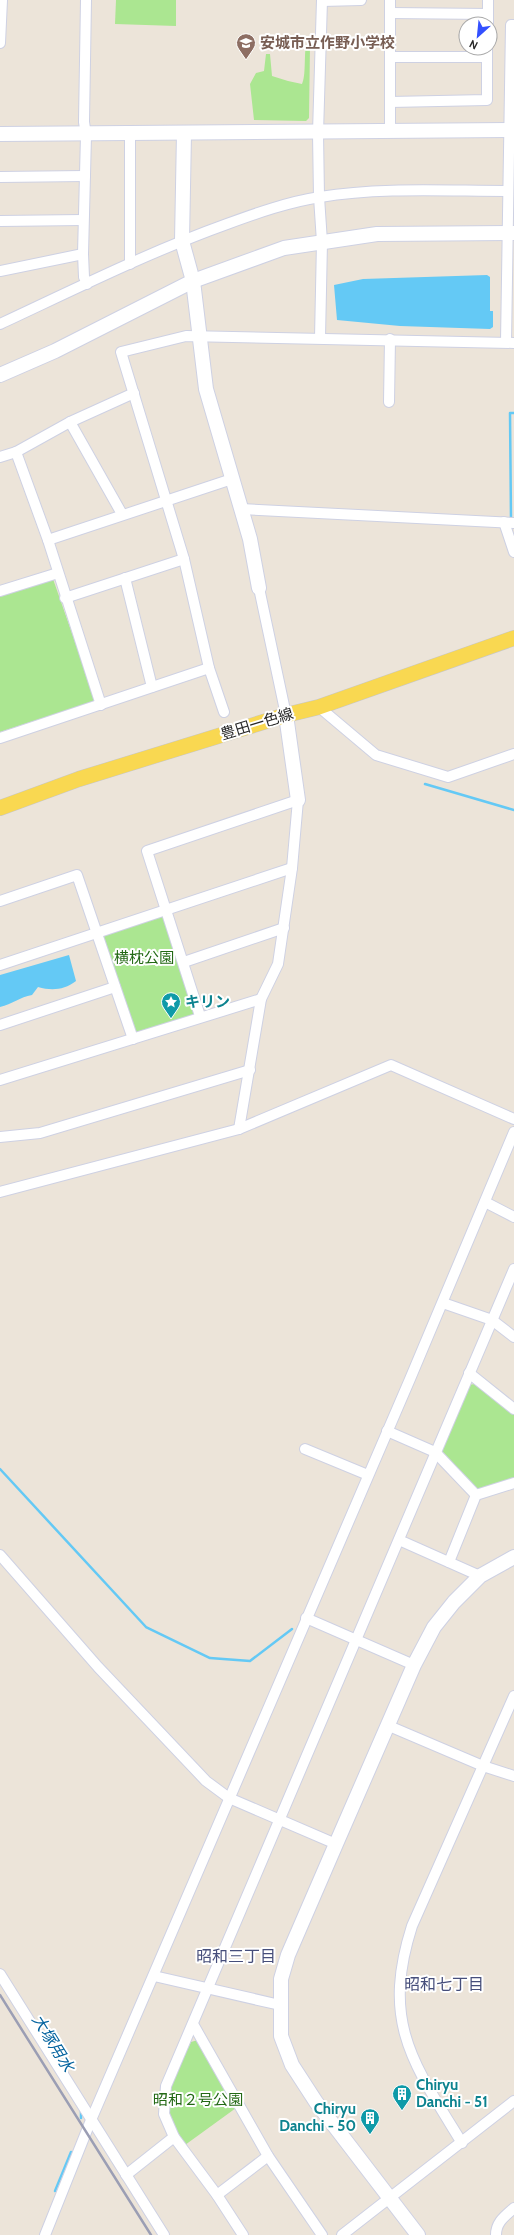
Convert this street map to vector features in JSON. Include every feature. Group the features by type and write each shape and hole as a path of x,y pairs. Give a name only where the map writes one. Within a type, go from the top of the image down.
{"main road":[{"name":"豊田一色線","path":"0,808 79,780 286,715 319,707 514,638"}],"street":[{"path":"0,43 2,0"},
{"path":"86,0 84,122 86,135 83,254 84,277 87,284"},
{"path":"320,338 322,242 318,197 318,133 322,0 361,0"},
{"path":"390,0 390,132"},
{"path":"488,0 488,16"},
{"path":"390,13 458,17"},
{"path":"224,712 209,668 184,559 121,352 186,336 510,342 511,233 507,191 511,129 511,25 514,25"},
{"path":"390,57 458,53"},
{"path":"390,102 487,100 487,56"},
{"path":"0,134 86,135 130,133 318,133 511,129"},
{"path":"130,133 130,264"},
{"path":"184,133 182,240 193,281 201,336 206,389 250,539 286,715 298,800 292,868 278,964 261,999 239,1129"},
{"path":"0,177 85,176"},
{"path":"0,324 182,240 262,212 318,197 371,191 507,191"},
{"path":"0,221 83,220"},
{"path":"0,375 55,351 193,281 284,248 395,233 511,233"},
{"path":"0,271 83,254"},
{"path":"389,402 390,339"},
{"path":"0,457 16,452 70,422 134,393"},
{"path":"70,422 122,514"},
{"path":"16,452 48,540 65,598 101,704"},
{"path":"48,540 122,514 232,479"},
{"path":"241,509 510,523 514,552"},
{"path":"65,598 184,559"},
{"path":"0,592 58,573"},
{"path":"125,578 152,687"},
{"path":"0,738 209,668"},
{"path":"319,707 376,755 448,777 514,754"},
{"path":"200,1016 184,962 165,910 147,852 298,800"},
{"path":"0,965 292,868"},
{"path":"0,901 77,875 133,1039"},
{"path":"184,962 284,928"},
{"path":"0,1025 115,987"},
{"path":"0,1080 133,1039 200,1016 261,999"},
{"path":"0,1192 239,1129 368,1076 391,1064 514,1119"},
{"path":"0,1137 40,1133 250,1070"},
{"path":"45,2235 91,2120 443,1303 514,1132"},
{"path":"485,1202 514,1217"},
{"path":"243,2235 217,2195 174,2137 164,2114 166,2086 513,1272"},
{"path":"443,1303 492,1320 514,1337"},
{"path":"469,1373 514,1409"},
{"path":"387,1431 435,1452 476,1495"},
{"path":"305,1448 368,1475"},
{"path":"476,1495 514,1483"},
{"path":"449,1562 476,1495"},
{"path":"399,1540 480,1576"},
{"path":"0,1555 98,1666 206,1782 229,1798 336,1844"},
{"path":"418,2235 316,2102 292,2064 281,2036 281,1979 288,1955 336,1844 389,1726 414,1665 434,1626 454,1602 480,1576 514,1557"},
{"path":"306,1618 414,1665"},
{"path":"462,2143 416,2068 402,2025 400,1984 404,1950 412,1926 514,1696"},
{"path":"389,1726 483,1766 514,1776"},
{"path":"0,1974 164,2235"},
{"path":"154,1976 208,1990 280,2005"},
{"path":"193,2024 268,2156 322,2235"},
{"path":"342,2235 514,2101"},
{"path":"126,2175 174,2137"},
{"path":"217,2195 268,2156"},
{"path":"496,2235 496,2228 501,2220 514,2208"}],"green space":[{"path":"116,0 176,0 176,26 115,24"},
{"path":"306,45 310,45 309,118 306,121 254,120 250,84 256,73 264,71 266,54 270,54 272,76 302,84"},
{"path":"53,579 95,699 92,702 0,732 0,596"},
{"name":"横枕公園","path":"160,915 164,917 195,1012 193,1015 137,1034 134,1033 103,937 106,933"},
{"path":"475,1384 514,1414 514,1480 480,1491 441,1452 468,1385"},
{"name":"昭和２号公園","path":"198,2040 236,2108 185,2145 170,2119 168,2106 169,2096 174,2077 191,2042"}],"water":[{"path":"487,275 490,277 490,311 493,311 493,327 490,329 400,326 337,320 334,285 363,279"},
{"path":"69,955 76,981 58,989 38,987 32,995 0,1007 0,975"}],"waterway":[{"path":"511,519 510,413 514,413"},
{"path":"425,784 514,810"},
{"path":"0,1469 146,1627 210,1658 250,1661 292,1629"},
{"name":"大塚用水","path":"81,2111 81,2118"},
{"name":"大塚用水","path":"55,2191 71,2152"}],"railway":[{"path":"0,1995 151,2235"}],"place":[{"name":"安城市立作野小学校","path":"246,60"},
{"name":"キリン","path":"171,1019"},
{"name":"Chiryu Danchi - 51","path":"402,2111"},
{"name":"Chiryu Danchi - 50","path":"370,2135"}],"district":[{"name":"昭和三丁目","path":"236,1956"},
{"name":"昭和七丁目","path":"444,1984"}]}
